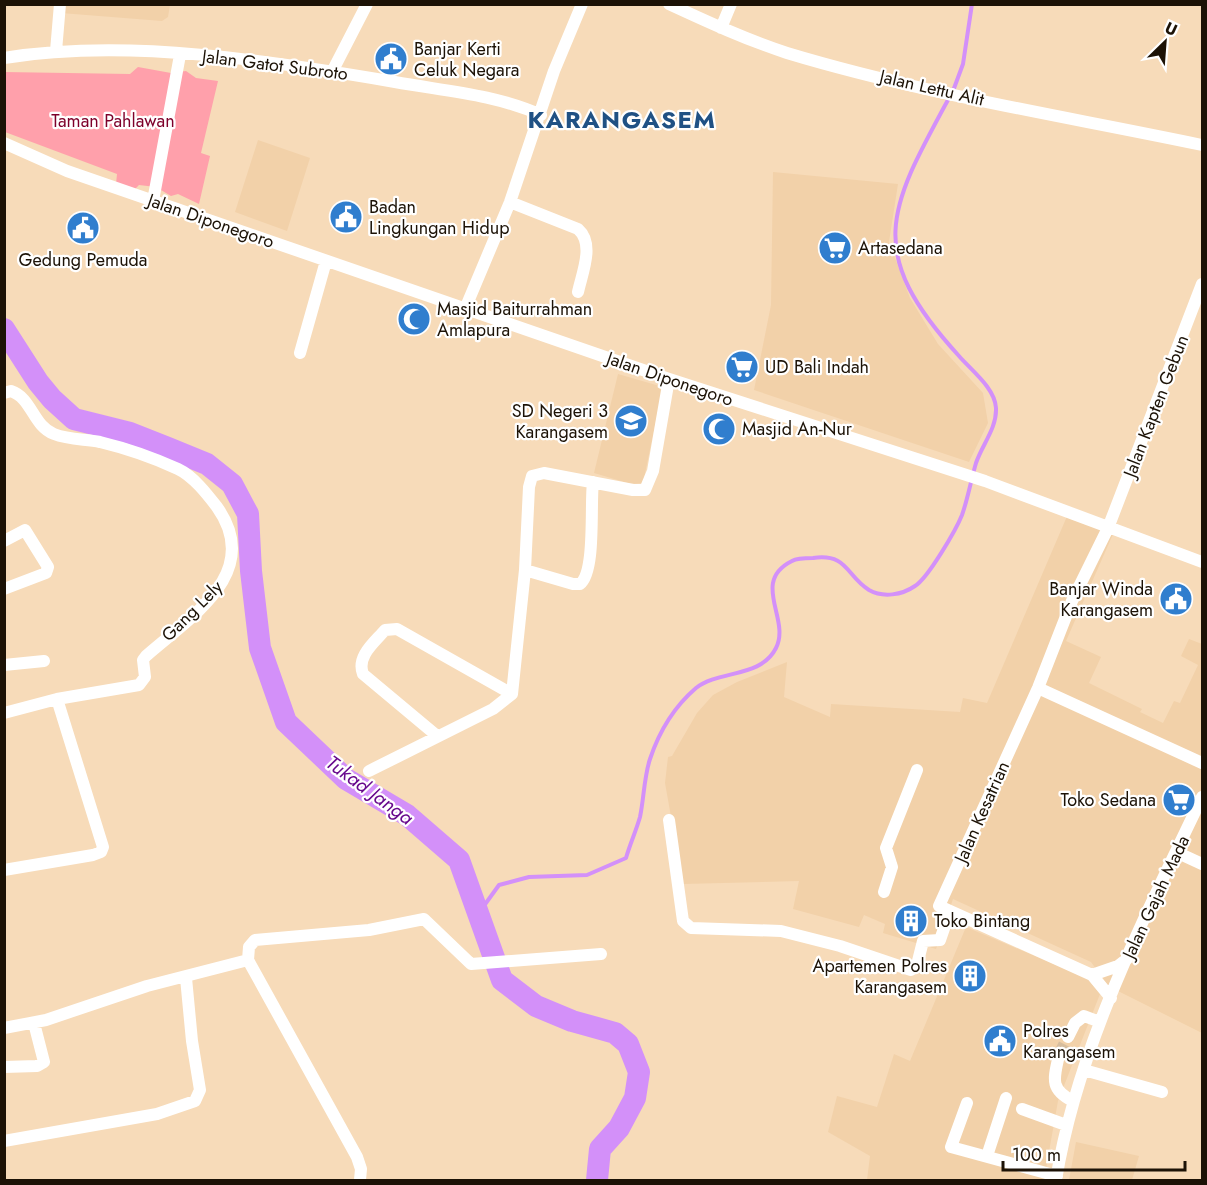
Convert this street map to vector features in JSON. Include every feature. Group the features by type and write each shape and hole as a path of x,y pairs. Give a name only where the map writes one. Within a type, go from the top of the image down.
{"street":[{"path":"56,51 60,4"},
{"path":"333,70 367,4"},
{"path":"465,309 510,202 554,71 582,4"},
{"name":"Jalan Lettu Alit","path":"669,4 721,28 786,52 942,91 1203,145"},
{"path":"721,28 731,4"},
{"name":"Jalan Gatot Subroto","path":"4,58 56,51 180,55 333,70 490,97 541,115"},
{"path":"153,201 180,55"},
{"name":"Jalan Diponegoro","path":"4,143 67,171 669,379 985,481 1203,562"},
{"path":"510,202 578,229 583,234 587,249 578,292"},
{"path":"300,353 326,261"},
{"name":"Jalan Kapten Gebun","path":"1108,528 1203,284"},
{"path":"369,771 493,708 512,694 525,570 529,488 532,476 544,473 641,492 648,486 669,379"},
{"name":"Gang Lely","path":"4,393 11,391 18,393 39,424 48,432 114,446 180,470 207,493 227,522 233,540 232,556 221,586 142,660 145,677 139,685 57,699 4,712"},
{"path":"525,570 573,584 580,584 585,580 590,556 592,482"},
{"name":"Jalan Kesatrian","path":"950,911 939,906 1038,688 1072,601 1108,528"},
{"path":"4,541 26,530 48,567 46,573 4,590"},
{"path":"436,735 363,674 361,668 363,657 385,630 397,629 512,694"},
{"path":"4,665 44,661"},
{"path":"1038,688 1203,763"},
{"path":"4,870 93,855 101,852 103,847 57,699"},
{"path":"884,892 892,867 891,859 885,848 917,770"},
{"name":"Jalan Gajah Mada","path":"1056,1178 1066,1125 1100,1022 1203,797"},
{"path":"669,820 683,921 691,928 781,931 834,944 911,970 917,965 923,941 940,940 950,911 1092,975 1111,998"},
{"path":"1176,852 1203,864"},
{"path":"360,1180 361,1169 357,1157 248,960 249,947 255,940 369,930 417,919 431,924 471,964 601,954"},
{"path":"1092,975 1118,966 1127,959"},
{"path":"4,1028 33,1023 147,986 186,978 248,960"},
{"path":"4,1141 157,1114 195,1101 200,1090 192,1041 186,978"},
{"path":"1068,1037 1075,1023 1084,1016 1100,1022"},
{"path":"4,1067 36,1066 44,1062 33,1023"},
{"path":"1059,1055 1056,1087 1058,1092 1073,1101"},
{"path":"1084,1070 1162,1092"},
{"path":"987,1156 1006,1098"},
{"path":"967,1103 951,1147 1056,1178"},
{"path":"1022,1109 1066,1125"}],"shaded area":[{"path":"65,5 170,5 168,17 162,21 61,13"},
{"path":"258,140 310,158 287,231 235,212"},
{"path":"773,172 898,184 889,242 910,298 938,344 983,393 988,423 969,462 754,390 771,305"},
{"name":"SD Negeri 3 Karangasem","path":"618,374 663,387 643,483 631,484 594,473"},
{"path":"1071,507 1117,525 1066,641 1101,657 1089,683 1142,709 1140,712 1163,723 1174,701 1180,703 1198,665 1181,656 1189,639 1202,644 1202,1033 1108,986 1091,962 953,899 936,949 883,933 885,924 864,915 859,927 793,909 799,881 683,884 665,783 668,757 672,756 697,713 713,695 737,682 787,662 784,697 830,717 831,704 960,712 963,698 987,703"},
{"name":"Polres Karangasem","path":"966,927 1087,978 1100,994 1058,1101 1044,1180 867,1180 870,1156 828,1132 837,1096 877,1107 894,1054 910,1061"},
{"path":"1076,1142 1139,1156 1132,1180 1069,1180"}],"green space":[{"name":"Taman Pahlawan","path":"138,67 171,73 186,71 196,78 218,81 201,153 210,156 199,204 178,194 171,196 156,187 139,185 132,192 116,184 117,174 5,132 4,72 130,74"}],"waterway":[{"path":"953,91 963,64 972,4"},
{"path":"478,914 499,885 529,877 587,875 626,858 640,817 650,759 663,729 675,711 688,695 705,682 750,669 769,658 776,648 779,625 772,590 774,579 780,570 792,561 825,557 840,562 869,590 880,594 892,594 910,589 921,581 948,542 962,515 976,463 992,429 996,415 995,401 987,386 929,320 909,288 898,258 896,230 900,201 911,171 949,98"},
{"name":"Tukad Janga","path":"4,329 38,382 52,399 74,419 130,433 207,464 232,484 248,514 251,571 260,648 286,722 346,779 407,815 459,860 502,980 536,1006 572,1021 615,1033 628,1044 639,1072 635,1098 619,1128 600,1149 597,1180"}],"tunnel":[{"path":"1059,1055 1068,1037"}],"place":[{"name":"Banjar Kerti Celuk Negara","path":"391,59"},
{"name":"Badan Lingkungan Hidup","path":"346,217"},
{"name":"Gedung Pemuda","path":"83,228"},
{"name":"Artasedana","path":"835,248"},
{"name":"Masjid Baiturrahman Amlapura","path":"414,319"},
{"name":"UD Bali Indah","path":"742,367"},
{"name":"SD Negeri 3 Karangasem","path":"631,421"},
{"name":"Masjid An-Nur","path":"719,429"},
{"name":"Banjar Winda Karangasem","path":"1176,599"},
{"name":"Toko Sedana","path":"1179,800"},
{"name":"Toko Bintang","path":"911,921"},
{"name":"Apartemen Polres Karangasem","path":"970,976"},
{"name":"Polres Karangasem","path":"1000,1041"}],"district":[{"name":"KARANGASEM","path":"622,120"}]}
